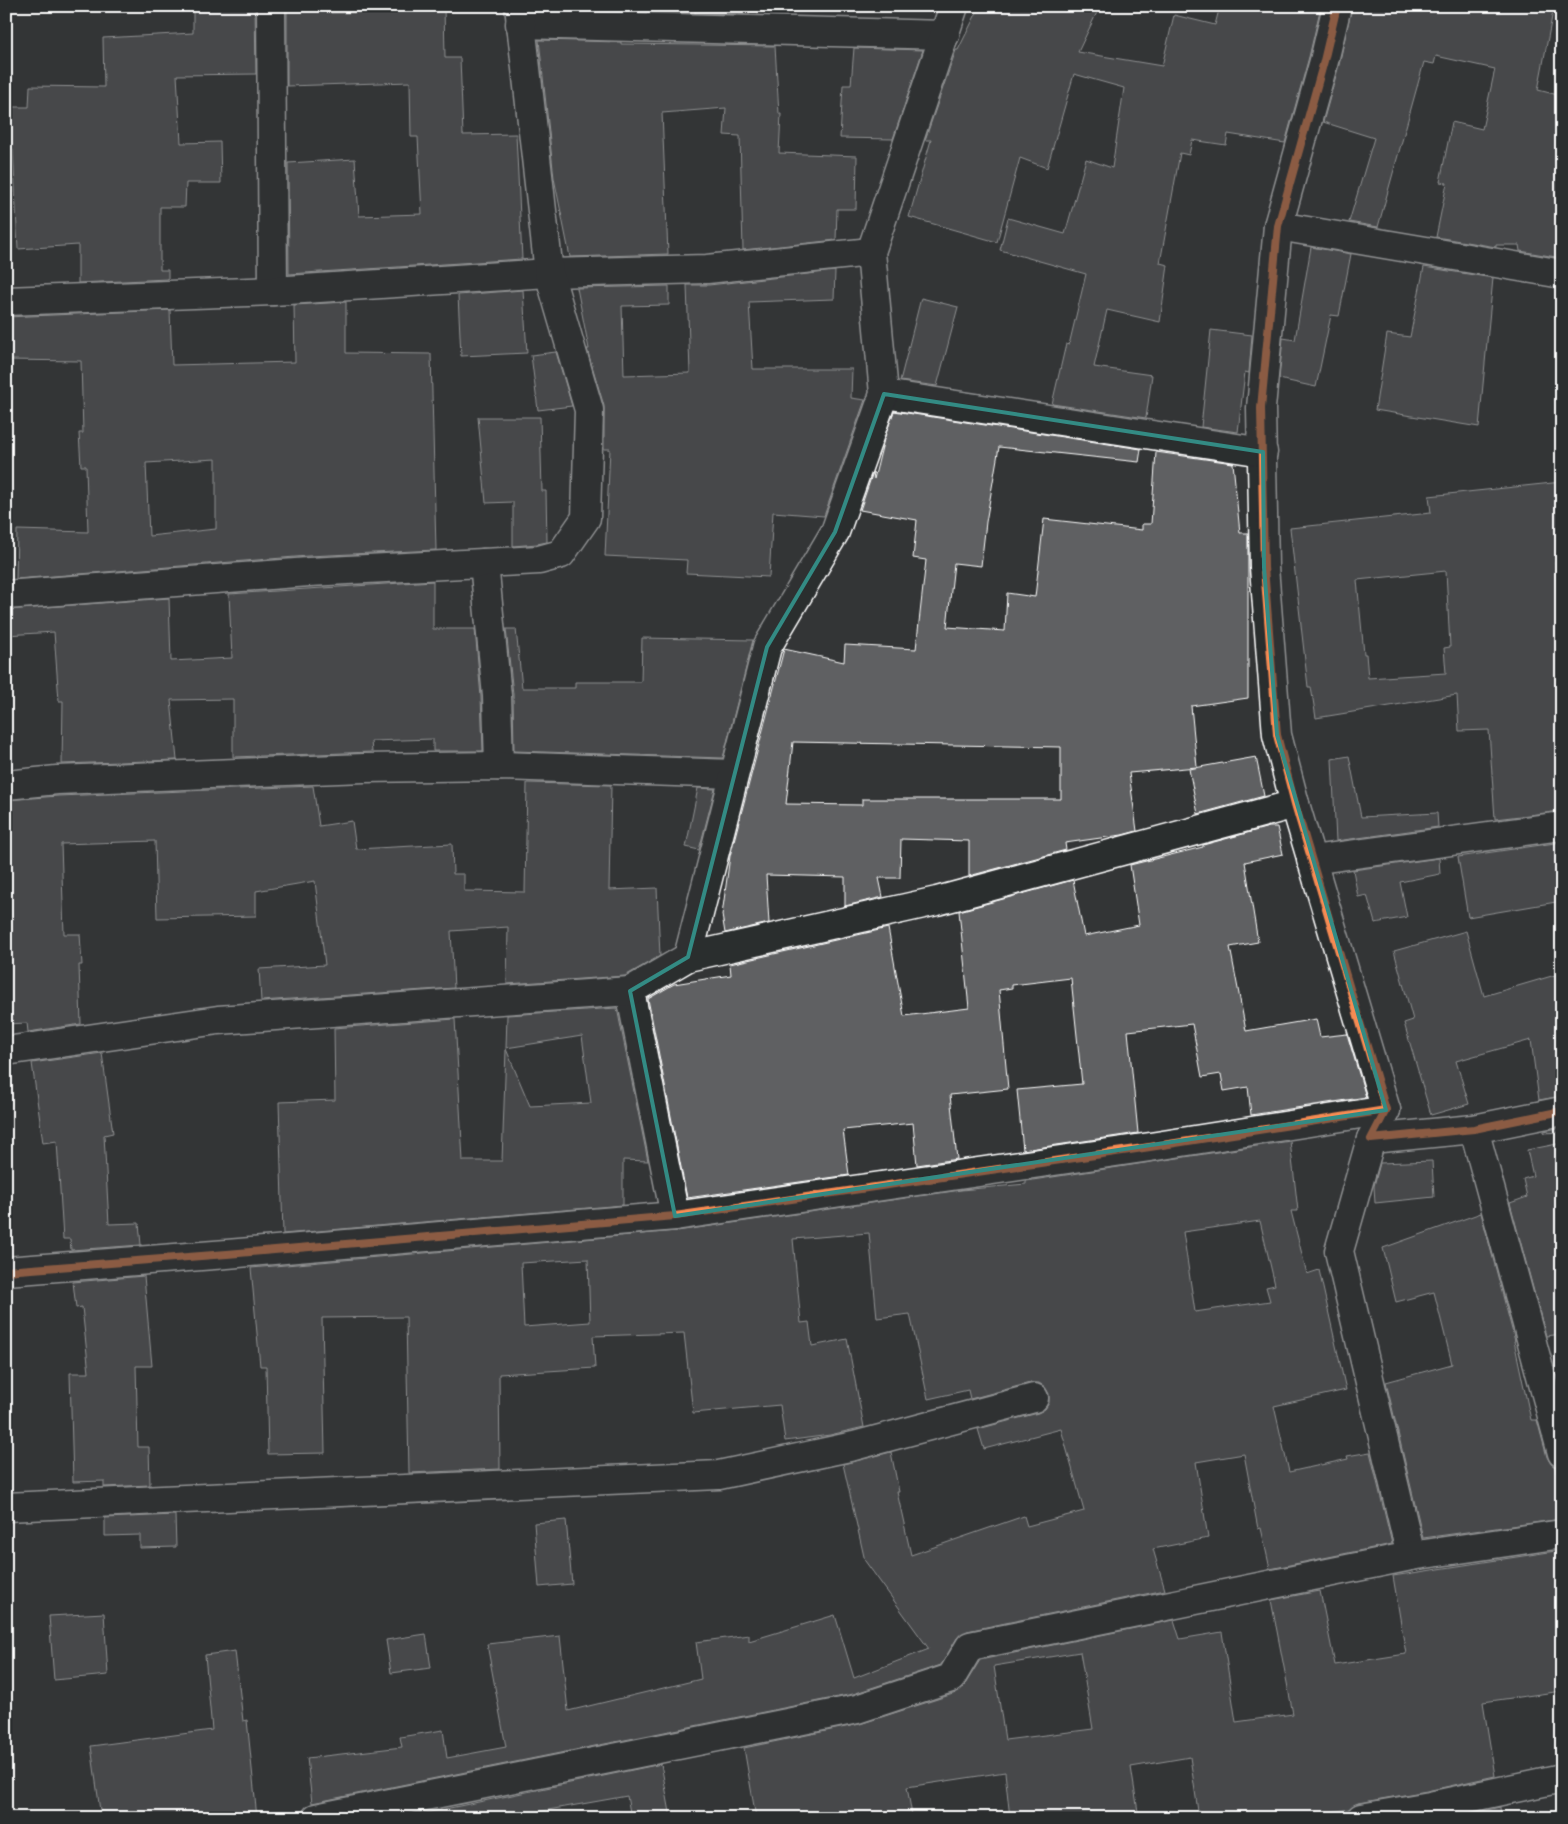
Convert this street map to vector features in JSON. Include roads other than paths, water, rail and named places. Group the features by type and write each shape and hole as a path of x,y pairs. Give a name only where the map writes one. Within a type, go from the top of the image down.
{"street":[{"path":"271,6 273,291"},
{"path":"688,957 767,646 835,532 884,394 871,252 954,6"},
{"path":"1337,6 1324,61 1278,226 1261,408 1264,567 1277,735 1311,860 1386,1110 1371,1139 1340,1251 1411,1556"},
{"path":"6,595 309,572 539,560 561,554 586,518 590,410 549,273 520,15 945,35"},
{"path":"1278,226 1562,274"},
{"path":"6,301 273,291 549,273 707,269 871,252"},
{"path":"884,394 1263,452"},
{"path":"484,563 497,696 498,766"},
{"path":"6,785 57,780 364,768 498,766 734,774"},
{"path":"6,1050 218,1020 630,991 688,957 937,901 1295,804"},
{"path":"1311,860 1562,826"},
{"path":"630,991 675,1216"},
{"path":"6,1271 675,1216 1386,1110"},
{"path":"1371,1139 1474,1129 1562,1111"},
{"path":"1474,1129 1562,1453"},
{"path":"6,1507 719,1475 854,1446 1034,1398"},
{"path":"316,1818 380,1811 857,1709 951,1678 970,1646 1411,1556 1562,1534"},
{"path":"1361,1818 1430,1806 1562,1778"}]}
